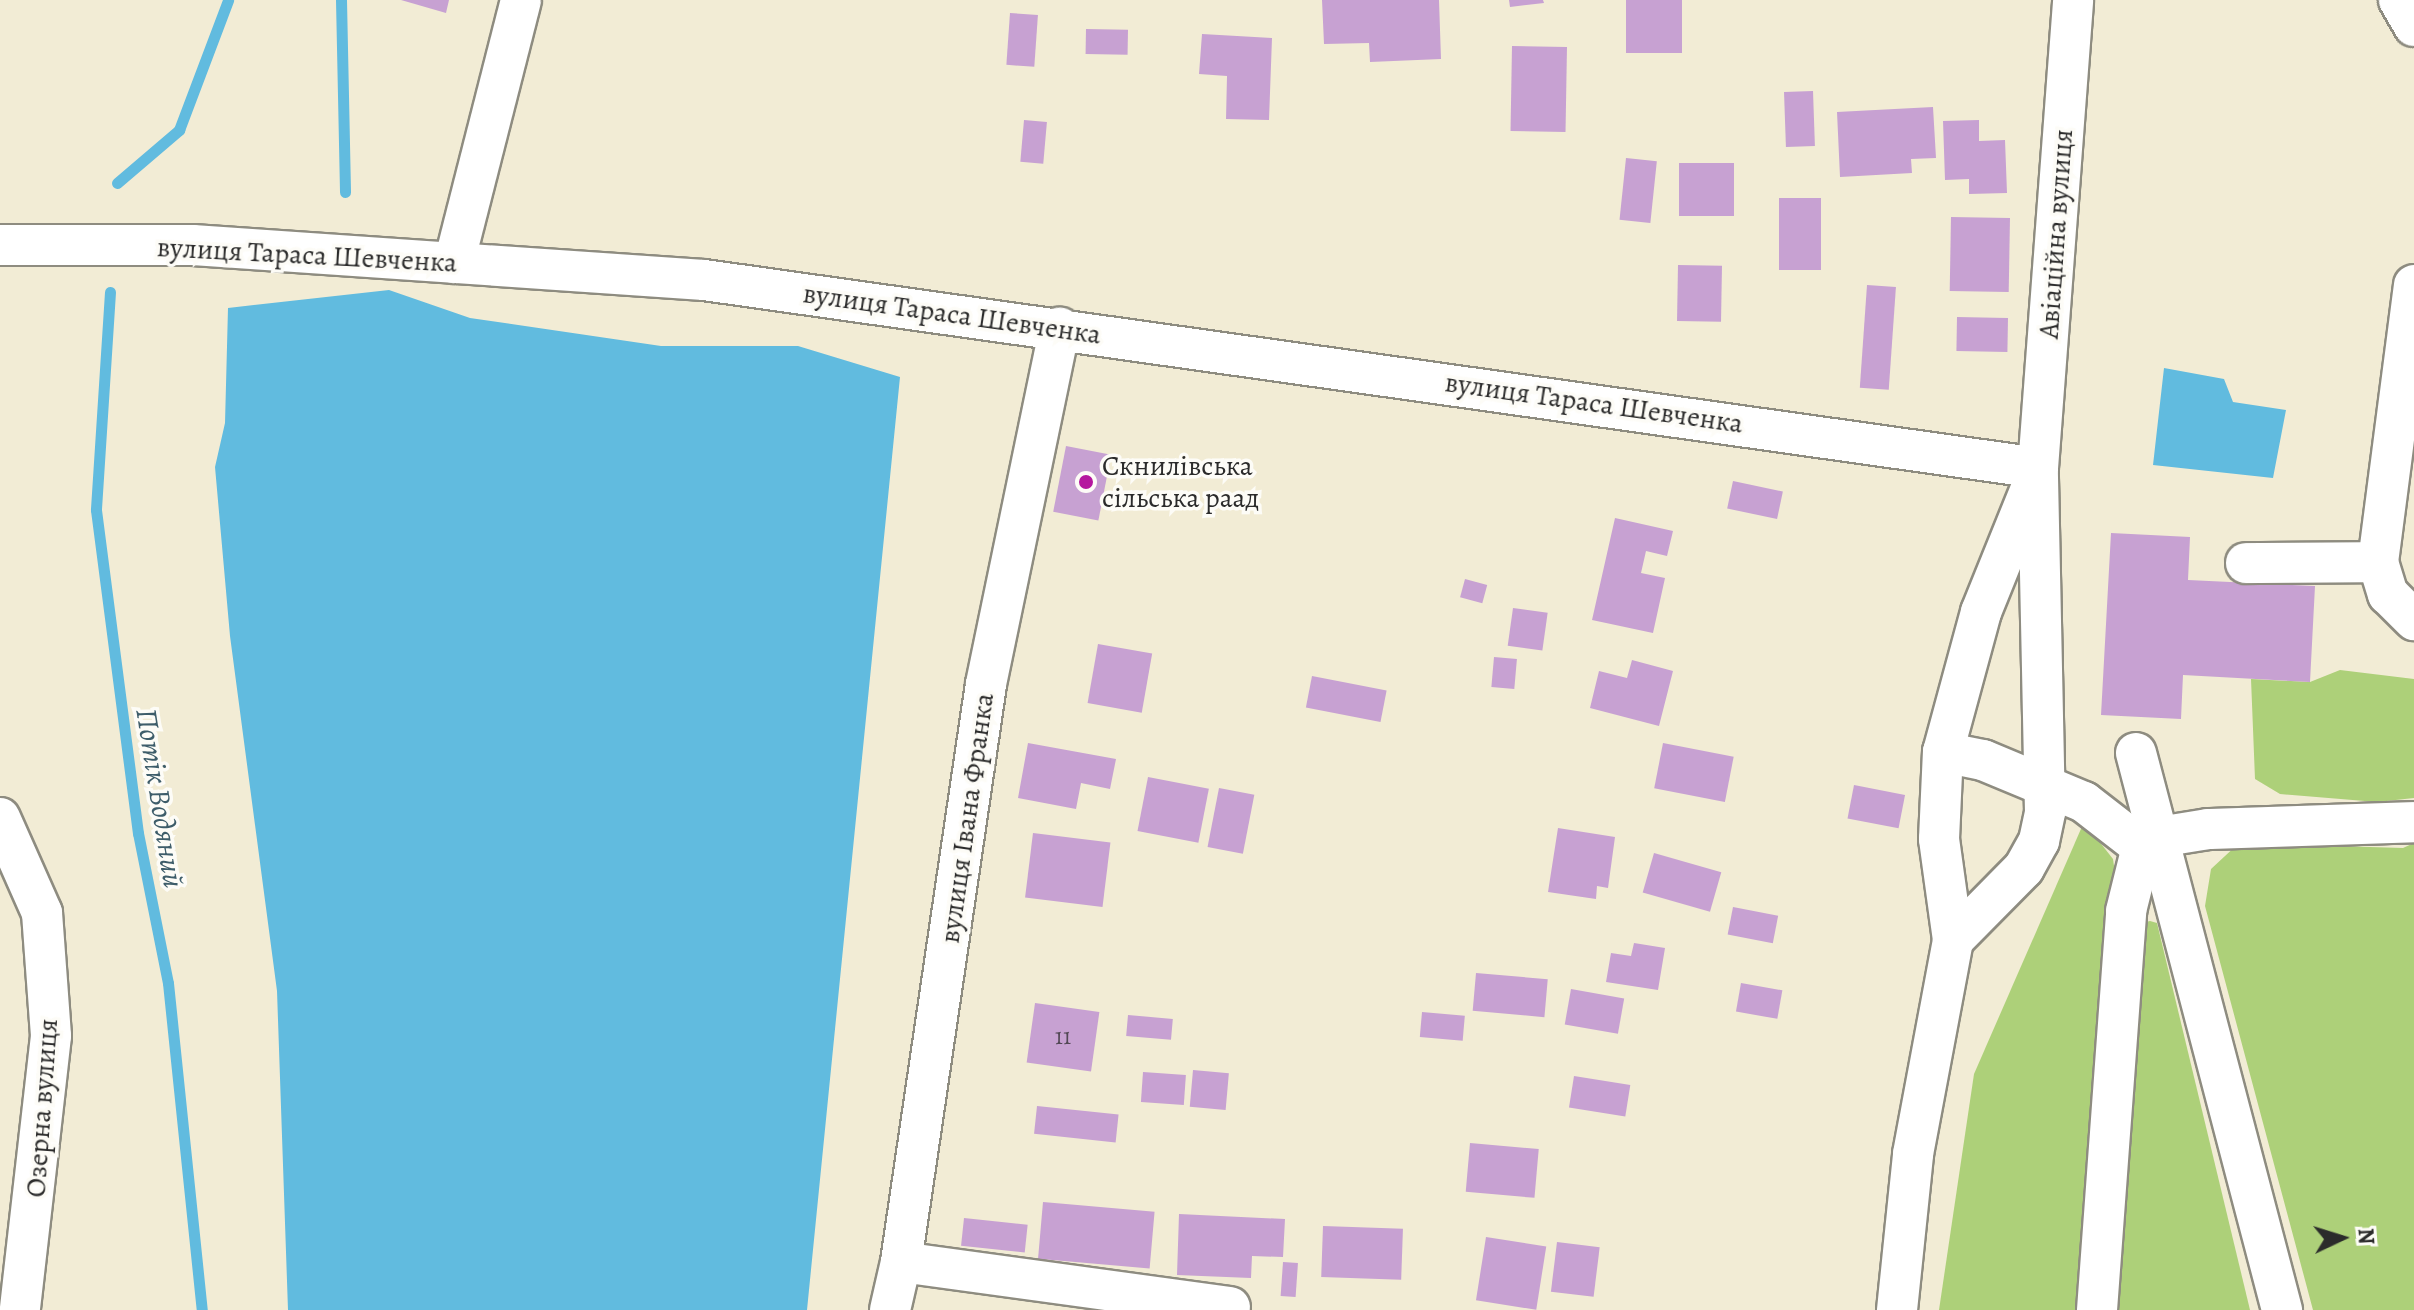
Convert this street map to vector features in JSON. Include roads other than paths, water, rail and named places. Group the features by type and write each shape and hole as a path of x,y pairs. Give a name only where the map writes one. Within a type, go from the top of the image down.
{"street":[{"name":"Авіаційна вулиця","path":"2038,468 2073,0"},
{"path":"2399,0 2414,26"},
{"path":"454,263 521,1"},
{"name":"вулиця Тараса Шевченка","path":"0,245 193,245 704,280 2038,468"},
{"path":"2414,285 2378,562 2388,594 2414,620"},
{"name":"вулиця Івана Франка","path":"890,1310 901,1262 986,684 1060,328"},
{"path":"1897,1310 1913,1154 1953,940 1939,839 1943,752 1981,612 2038,468"},
{"path":"1953,940 2024,868 2039,841 2046,786 2038,468"},
{"path":"2246,563 2378,562"},
{"path":"1943,752 1983,760 2084,802 2151,842 2208,829 2414,822"},
{"path":"2136,753 2151,842 2282,1310"},
{"name":"Озерна вулиця","path":"0,818 42,913 51,1036 20,1310"},
{"path":"2097,1310 2126,911 2151,842"},
{"path":"901,1262 1230,1307"}],"water":[{"path":"389,290 470,318 661,346 798,346 900,377 807,1310 288,1310 277,991 230,636 215,467 225,423 228,308"},
{"path":"2164,368 2224,379 2233,402 2286,410 2273,478 2153,465"}],"waterway":[{"name":"Потік Водяний","path":"117,183 179,130 228,0"},
{"path":"341,0 345,192"},
{"name":"Потік Водяний","path":"110,292 96,510 138,833 168,983 202,1310"}],"place":[{"name":"Скнилівська сільська раад","path":"1086,482"}]}
